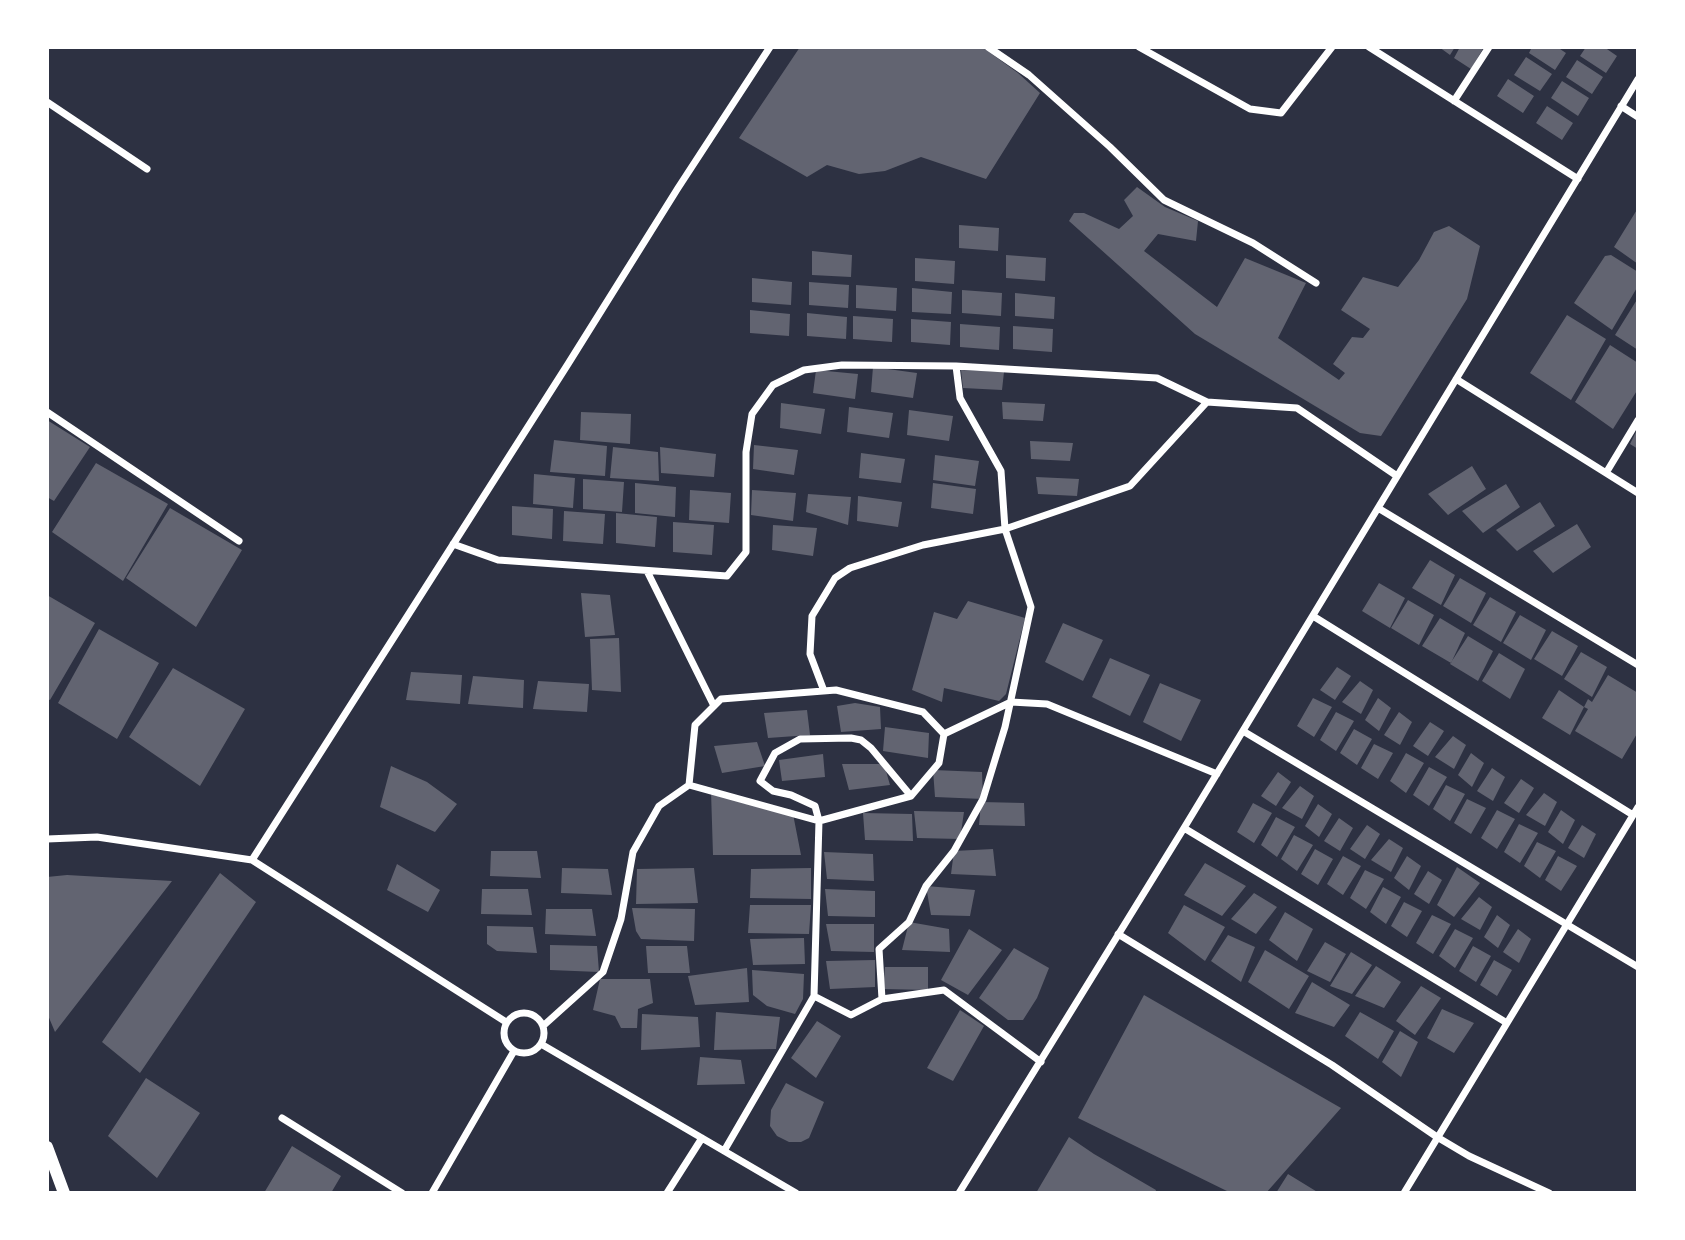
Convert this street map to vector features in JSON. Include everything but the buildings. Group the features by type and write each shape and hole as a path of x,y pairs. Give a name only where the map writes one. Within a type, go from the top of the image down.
{"street":[{"path":"252,860 770,47"},
{"path":"988,47 1029,75 1110,146 1164,200 1253,243 1316,283"},
{"path":"1139,47 1250,109 1281,113 1332,47"},
{"path":"1369,47 1577,179"},
{"path":"1454,101 1489,47"},
{"path":"959,1193 1217,774 1638,79"},
{"path":"47,102 147,169"},
{"path":"1621,106 1638,117"},
{"path":"453,544 498,561 727,576 746,552 746,452 752,414 773,385 804,370 842,365 956,366 1157,378 1207,402 1297,408 1397,476"},
{"path":"881,999 879,949 909,922 926,886 954,851 983,799 1011,702 1031,607 1005,529 1001,471 960,398 956,366"},
{"path":"1456,379 1638,493"},
{"path":"824,691 810,654 812,616 835,578 850,568 923,545 1005,529 1130,486 1207,402"},
{"path":"47,412 239,541"},
{"path":"1606,473 1638,419"},
{"path":"1378,508 1638,665"},
{"path":"647,570 714,706"},
{"path":"1312,616 1633,815"},
{"path":"543,1026 603,972 621,919 633,852 659,806 689,785 695,725 720,699 836,690 923,712 944,734"},
{"path":"944,734 1011,702 1046,704 1217,774"},
{"path":"1243,731 1638,967"},
{"path":"689,785 819,821 911,796 939,763 944,734"},
{"path":"724,1151 814,996 819,821 815,806 774,791 760,781 775,753 800,739 828,737 861,740 871,748 911,796"},
{"path":"1404,1193 1638,807"},
{"path":"1184,828 1507,1023"},
{"path":"47,839 97,836 252,860 506,1022"},
{"path":"1118,934 1332,1065 1437,1137 1469,1156 1549,1193"},
{"path":"814,996 850,1014 881,999 944,990 1041,1062"},
{"path":"526,1012 539,1019 544,1035 541,1044 527,1053 514,1051 504,1038 506,1022 512,1016 526,1012"},
{"path":"541,1044 796,1193"},
{"path":"432,1193 514,1051"},
{"path":"282,1118 402,1193"},
{"path":"667,1193 702,1138"},
{"path":"47,1147 64,1193"}]}
